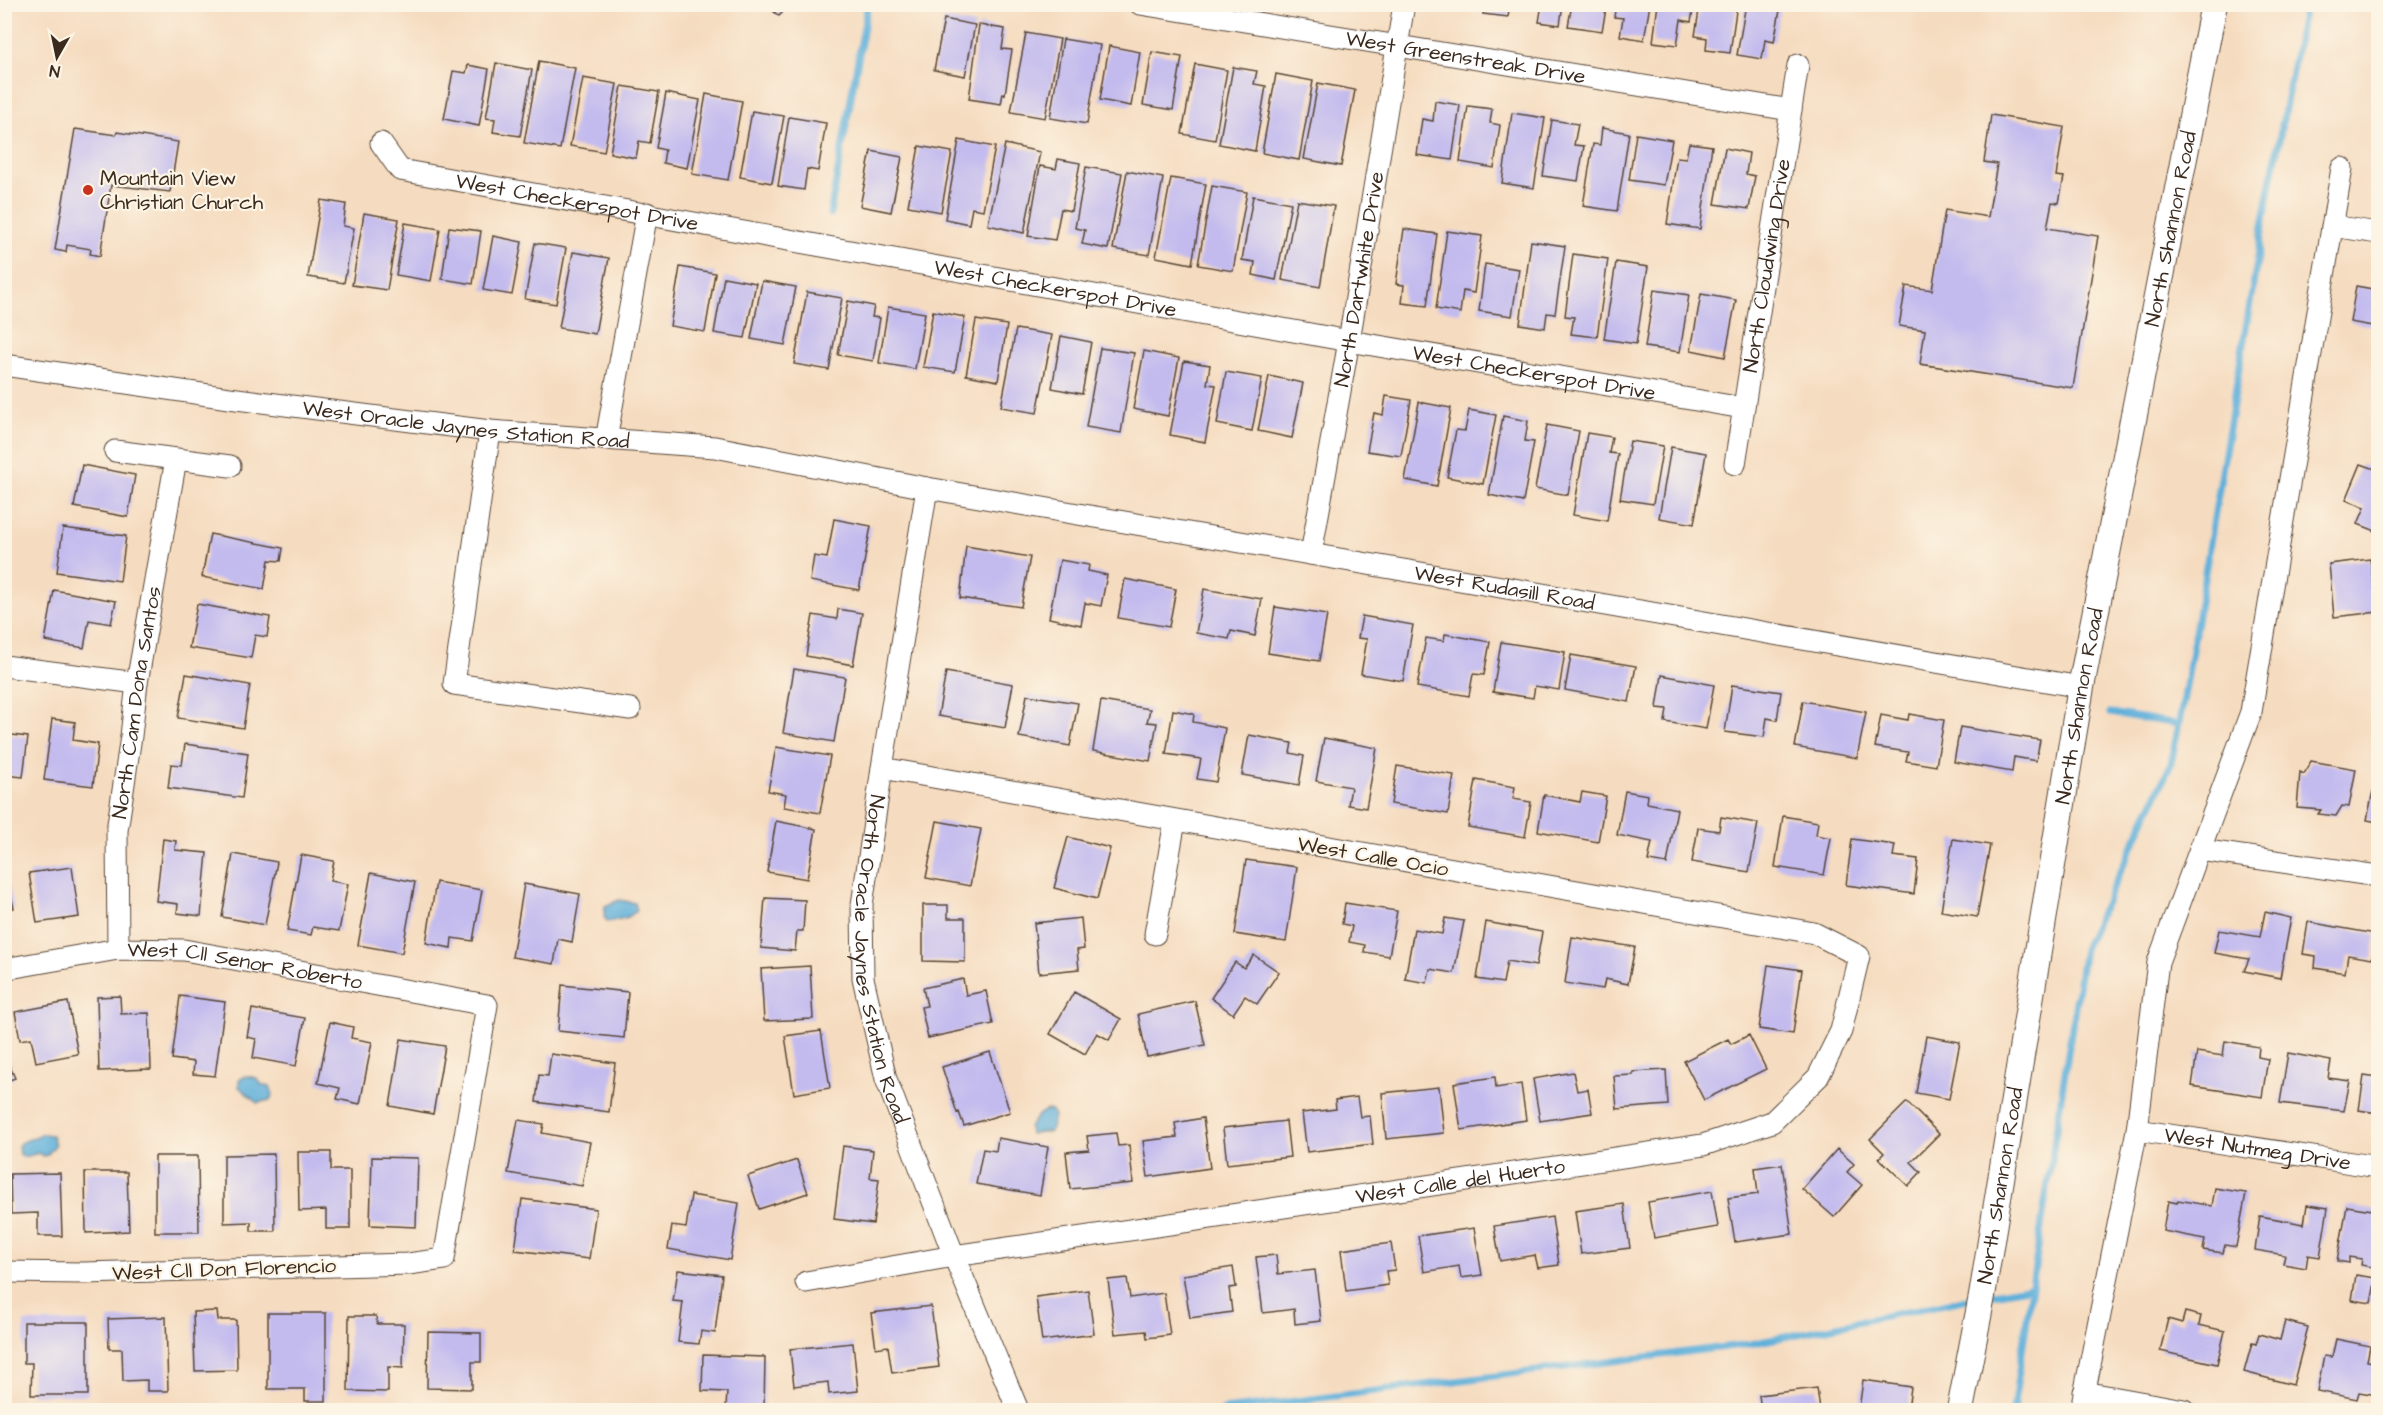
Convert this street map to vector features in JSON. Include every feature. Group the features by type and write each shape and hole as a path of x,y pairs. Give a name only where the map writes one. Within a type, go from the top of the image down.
{"street":[{"name":"West Greenstreak Drive","path":"1140,4 1791,110"},
{"name":"North Dartwhite Drive","path":"1311,554 1349,341 1404,4"},
{"name":"North Shannon Road","path":"1960,1410 1982,1296 2081,687 2214,4"},
{"name":"North Cloudwing Drive","path":"1735,464 1798,65"},
{"name":"West Checkerspot Drive","path":"381,144 400,170 1349,341 1743,408"},
{"path":"2184,1410 2083,1401 2137,1130 2158,962 2251,712 2342,168"},
{"path":"606,440 647,213"},
{"path":"2332,226 2379,233"},
{"name":"West Oracle Jaynes Station Road","path":"4,365 229,398 490,430 715,447 927,489"},
{"path":"490,430 454,684 630,709"},
{"path":"115,451 230,466"},
{"name":"North Cam Dona Santos","path":"118,949 117,831 136,683 176,459"},
{"name":"West Rudasill Road","path":"927,489 2081,687"},
{"name":"North Oracle Jaynes Station Road","path":"927,489 862,905 863,978 886,1080 954,1256 1018,1410"},
{"path":"4,666 136,683"},
{"name":"West Calle Ocio","path":"882,768 1814,933 1859,956"},
{"path":"1155,934 1175,821"},
{"path":"2200,850 2379,876"},
{"name":"West Cll Senor Roberto","path":"4,969 118,949 184,950 487,1005 444,1259"},
{"name":"West Calle del Huerto","path":"806,1282 954,1256 1703,1145 1772,1122 1818,1077 1841,1031 1859,956"},
{"name":"West Nutmeg Drive","path":"2137,1130 2379,1167"},
{"name":"West Cll Don Florencio","path":"4,1272 84,1273 408,1264 444,1259"}],"water":[{"path":"619,900 635,903 637,911 628,917 608,922 604,917 605,906"},
{"path":"246,1076 257,1078 262,1085 270,1087 273,1094 270,1100 257,1103 239,1087 239,1080"},
{"path":"1047,1110 1052,1111 1054,1116 1050,1132 1030,1134 1029,1127 1039,1115"},
{"path":"42,1134 52,1135 55,1145 47,1155 43,1156 39,1153 24,1157 19,1153 20,1143"}],"building":[{"path":"1484,4 1510,4 1508,17 1483,14"},
{"path":"1542,4 1563,4 1560,25 1539,22"},
{"path":"1572,4 1607,4 1602,31 1568,26"},
{"path":"1616,4 1650,4 1644,40 1620,36 1623,18 1614,17"},
{"path":"1658,4 1694,4 1691,22 1681,20 1677,45 1653,42"},
{"path":"1700,4 1737,4 1730,53 1706,50 1707,38 1695,36"},
{"path":"1746,4 1781,5 1774,42 1765,40 1762,59 1737,55"},
{"path":"766,5 790,5 779,16"},
{"path":"944,19 975,25 965,76 934,70"},
{"path":"979,25 1005,29 1002,49 1012,50 1005,94 1003,93 1001,104 969,99"},
{"path":"1026,33 1060,39 1045,118 1011,112"},
{"path":"1063,39 1100,45 1087,124 1050,118"},
{"path":"1109,46 1140,52 1131,106 1100,100"},
{"path":"1152,52 1182,57 1173,110 1143,105"},
{"path":"539,61 575,68 560,149 524,143"},
{"path":"496,63 532,70 520,136 493,132 495,119 486,118"},
{"path":"1195,64 1227,70 1215,140 1182,134"},
{"path":"468,65 489,69 479,126 444,119 453,71 466,73"},
{"path":"1233,67 1257,71 1254,84 1266,86 1255,151 1219,144"},
{"path":"1276,74 1313,81 1299,160 1262,153"},
{"path":"583,78 617,84 604,152 570,146"},
{"path":"1318,83 1355,90 1341,166 1304,159"},
{"path":"622,86 659,92 650,143 639,141 636,158 610,153"},
{"path":"666,93 700,100 687,168 663,163 665,150 656,148"},
{"path":"706,94 742,101 728,180 692,174"},
{"path":"1435,101 1460,105 1452,160 1417,155 1422,119 1433,121"},
{"path":"1468,106 1492,109 1490,123 1500,125 1494,168 1460,162"},
{"path":"752,111 784,116 772,183 740,177"},
{"path":"1512,113 1545,118 1534,188 1502,183"},
{"path":"1991,115 2064,127 2056,176 2064,177 2059,203 2052,202 2047,228 2098,236 2073,388 1920,364 1925,330 1899,326 1906,286 1932,290 1945,210 1988,217 1997,164 1984,162"},
{"path":"789,117 826,123 818,171 807,169 804,190 778,186"},
{"path":"1552,120 1578,124 1574,145 1584,146 1578,181 1543,176"},
{"path":"1602,128 1629,133 1617,211 1583,206 1593,144 1600,145"},
{"name":"Mountain View Christian Church","path":"75,129 116,135 117,132 178,142 170,192 111,185 100,256 90,254 91,249 67,245 66,252 55,250"},
{"path":"1636,134 1672,140 1664,185 1629,180"},
{"path":"959,140 995,147 983,210 972,208 969,224 945,219"},
{"path":"1689,143 1712,146 1700,229 1667,224 1677,157 1686,158"},
{"path":"1005,144 1040,152 1024,233 988,225"},
{"path":"919,146 952,152 941,212 908,206"},
{"path":"1725,148 1749,153 1746,174 1755,176 1749,209 1715,204"},
{"path":"871,151 902,157 891,212 860,206"},
{"path":"1058,159 1080,163 1071,211 1061,209 1055,240 1028,236 1040,166 1056,169"},
{"path":"1086,167 1122,173 1108,249 1082,244 1085,230 1075,228"},
{"path":"1127,171 1163,178 1149,255 1113,249"},
{"path":"1171,178 1206,184 1192,264 1156,257"},
{"path":"1212,186 1247,192 1233,271 1198,265"},
{"path":"1253,196 1291,203 1276,280 1253,275 1255,262 1242,260"},
{"path":"321,200 346,204 343,226 354,228 344,283 308,277"},
{"path":"1297,200 1334,206 1320,287 1282,280"},
{"path":"364,213 399,219 387,290 352,285"},
{"path":"405,223 440,229 431,281 396,275"},
{"path":"449,227 481,231 473,284 442,279"},
{"path":"1404,229 1437,234 1427,306 1402,303 1404,285 1396,284"},
{"path":"1447,231 1482,236 1474,293 1463,291 1460,313 1436,309"},
{"path":"493,236 522,242 512,295 483,290"},
{"path":"1531,241 1565,246 1555,314 1547,313 1545,328 1520,324"},
{"path":"535,243 566,248 556,304 525,299"},
{"path":"573,252 609,258 595,334 559,328"},
{"path":"1573,254 1608,259 1597,337 1571,334 1574,317 1565,316"},
{"path":"1616,262 1648,267 1636,344 1604,339"},
{"path":"1485,264 1519,269 1512,316 1479,311"},
{"path":"680,267 715,273 705,332 670,326"},
{"path":"724,277 756,283 745,338 714,333"},
{"path":"762,281 796,287 785,345 751,339"},
{"path":"2356,286 2378,290 2378,327 2350,322"},
{"path":"1654,290 1689,295 1680,352 1645,347"},
{"path":"807,292 842,298 829,370 794,364"},
{"path":"1701,294 1736,300 1725,357 1691,350"},
{"path":"848,301 874,306 872,317 880,318 873,361 838,355"},
{"path":"888,307 925,313 915,369 879,363"},
{"path":"933,311 965,317 955,372 923,367"},
{"path":"976,320 1007,325 998,381 966,375"},
{"path":"1016,329 1052,335 1037,413 1001,407"},
{"path":"1061,336 1091,342 1082,394 1052,388"},
{"path":"1100,348 1134,353 1121,433 1086,427"},
{"path":"1144,351 1179,358 1168,416 1133,409"},
{"path":"1184,361 1210,365 1207,384 1216,385 1205,442 1170,435"},
{"path":"1226,372 1262,378 1252,431 1217,424"},
{"path":"1269,376 1303,383 1292,438 1258,431"},
{"path":"1386,396 1411,400 1401,456 1367,451 1374,413 1383,415"},
{"path":"1419,402 1451,408 1437,486 1405,480"},
{"path":"1469,410 1496,415 1483,484 1447,477 1456,430 1465,431"},
{"path":"1503,416 1528,421 1525,441 1534,442 1523,502 1489,495"},
{"path":"1547,425 1579,431 1568,495 1535,489"},
{"path":"1587,433 1612,437 1609,453 1618,454 1607,521 1573,515"},
{"path":"1630,441 1663,446 1653,504 1620,499"},
{"path":"1671,447 1706,453 1694,524 1659,518"},
{"path":"2361,464 2378,470 2378,532 2358,524 2365,507 2346,500"},
{"path":"82,465 135,475 128,517 74,507"},
{"path":"834,519 871,526 859,590 810,581 814,556 827,558"},
{"path":"63,528 126,536 120,581 57,572"},
{"path":"210,534 283,548 281,561 269,560 264,589 202,577"},
{"path":"966,546 1030,557 1021,607 960,598"},
{"path":"2370,559 2378,612 2334,617 2329,564"},
{"path":"1060,560 1089,565 1088,571 1107,575 1101,606 1085,603 1081,625 1049,618"},
{"path":"1125,579 1176,589 1169,627 1118,618"},
{"path":"1204,589 1262,599 1255,636 1231,631 1229,639 1196,633"},
{"path":"54,590 116,601 111,624 89,620 84,648 45,641"},
{"path":"197,604 270,617 267,637 255,635 251,658 189,648"},
{"path":"1275,607 1327,615 1319,661 1268,653"},
{"path":"838,609 862,613 853,665 806,656 813,615 837,619"},
{"path":"1362,616 1413,625 1403,681 1361,674 1367,639 1358,638"},
{"path":"1445,634 1490,642 1484,675 1473,674 1469,696 1417,687 1426,638 1444,641"},
{"path":"1501,642 1565,652 1559,690 1535,686 1533,698 1493,692"},
{"path":"1571,655 1636,666 1629,702 1565,690"},
{"path":"794,669 845,677 834,742 783,733"},
{"path":"946,672 1013,684 1005,728 938,716"},
{"path":"186,674 250,685 243,728 178,718"},
{"path":"1662,675 1714,685 1706,729 1665,722 1667,709 1657,708"},
{"path":"1732,685 1781,692 1777,720 1767,718 1764,737 1725,732"},
{"path":"1027,695 1078,703 1070,746 1019,737"},
{"path":"1101,701 1150,709 1147,722 1157,723 1150,761 1093,751"},
{"path":"1803,701 1866,712 1857,758 1795,747"},
{"path":"1173,710 1194,714 1193,722 1225,728 1216,782 1197,779 1201,759 1166,754"},
{"path":"1909,714 1944,720 1936,766 1906,761 1908,752 1875,747 1881,715 1908,720"},
{"path":"52,719 75,722 73,740 98,744 93,786 44,780"},
{"path":"1960,727 2040,740 2036,761 2014,757 2012,772 1954,762"},
{"path":"4,734 28,737 23,777 4,775"},
{"path":"1249,735 1292,743 1290,753 1304,756 1299,785 1242,775"},
{"path":"1324,738 1377,748 1366,808 1348,805 1351,787 1316,781"},
{"path":"185,744 248,753 242,798 168,788 171,764 182,765"},
{"path":"776,747 830,756 820,813 784,807 786,794 768,791"},
{"path":"2311,761 2356,769 2349,807 2342,806 2336,816 2318,814 2321,810 2297,808 2300,772 2304,774"},
{"path":"1397,766 1454,775 1448,814 1391,804"},
{"path":"1476,780 1515,787 1513,799 1531,802 1525,837 1468,827"},
{"path":"1625,791 1648,795 1647,803 1677,809 1667,864 1648,861 1652,842 1617,835"},
{"path":"2373,791 2378,792 2378,822 2367,820"},
{"path":"1582,792 1606,796 1598,842 1538,831 1544,795 1580,802"},
{"path":"1783,816 1818,822 1816,835 1831,838 1824,875 1775,867"},
{"path":"1721,817 1758,823 1749,872 1692,862 1698,828 1719,831"},
{"path":"776,821 816,829 807,879 767,872"},
{"path":"937,821 981,829 970,886 926,878"},
{"path":"1068,837 1110,848 1097,899 1054,888"},
{"path":"163,839 176,841 175,850 207,853 201,916 177,913 178,904 156,901"},
{"path":"1852,839 1895,845 1893,856 1918,859 1914,894 1846,885"},
{"path":"1953,839 1990,845 1977,917 1941,911"},
{"path":"233,854 277,862 265,925 222,917"},
{"path":"301,855 334,861 330,881 348,884 339,931 313,927 311,935 287,931"},
{"path":"1246,860 1297,867 1286,942 1235,934"},
{"path":"72,867 79,917 37,923 29,873"},
{"path":"4,873 14,908 4,910"},
{"path":"371,873 415,882 402,953 358,945"},
{"path":"436,882 482,890 473,941 452,938 451,948 426,943"},
{"path":"524,884 580,894 572,942 558,939 554,964 512,957"},
{"path":"765,898 805,900 803,931 797,931 795,951 761,948"},
{"path":"1345,903 1397,911 1389,956 1364,952 1365,945 1349,942 1352,926 1342,924"},
{"path":"923,905 948,905 948,918 965,918 965,962 923,961"},
{"path":"2265,912 2291,918 2280,978 2244,971 2249,959 2214,953 2219,930 2260,937"},
{"path":"1081,918 1084,949 1077,950 1079,969 1039,973 1034,923"},
{"path":"1445,918 1464,921 1454,973 1430,969 1427,983 1405,979 1414,929 1442,934"},
{"path":"1486,922 1542,932 1536,966 1507,961 1503,983 1477,979"},
{"path":"2308,922 2376,934 2372,959 2348,955 2345,973 2315,968 2316,956 2303,954"},
{"path":"1572,937 1635,947 1628,984 1605,979 1603,989 1565,983"},
{"path":"1254,955 1279,972 1257,1004 1245,996 1233,1014 1211,998 1235,962 1244,968"},
{"path":"1768,965 1802,970 1793,1034 1759,1029"},
{"path":"810,966 813,1019 764,1021 761,969"},
{"path":"963,979 966,995 986,991 993,1024 928,1038 921,1007 927,1006 923,988"},
{"path":"562,985 628,992 624,1038 558,1031"},
{"path":"1074,992 1121,1019 1109,1040 1097,1033 1085,1054 1050,1034"},
{"path":"120,996 121,1014 149,1013 151,1069 99,1071 97,997"},
{"path":"180,996 225,1002 215,1076 193,1074 194,1062 172,1059"},
{"path":"1195,1001 1205,1045 1147,1057 1138,1014"},
{"path":"68,1002 78,1054 36,1062 31,1038 20,1040 15,1012"},
{"path":"252,1009 305,1018 296,1066 253,1058 256,1039 247,1037"},
{"path":"330,1022 353,1027 351,1038 372,1042 360,1104 337,1099 340,1088 318,1083"},
{"path":"821,1031 830,1088 794,1094 785,1036"},
{"path":"1749,1035 1766,1069 1704,1100 1684,1061 1728,1039 1731,1044"},
{"path":"1926,1036 1960,1042 1949,1099 1916,1093"},
{"path":"401,1039 445,1046 433,1114 390,1106"},
{"path":"2225,1041 2259,1047 2258,1057 2268,1059 2262,1097 2192,1086 2197,1052 2223,1056"},
{"path":"990,1052 1010,1112 964,1126 959,1112 957,1113 942,1067"},
{"path":"4,1053 15,1078 4,1082"},
{"path":"2288,1053 2331,1061 2328,1078 2350,1081 2344,1111 2280,1103"},
{"path":"551,1054 615,1063 609,1112 536,1102 539,1075 548,1076"},
{"path":"1666,1070 1668,1105 1617,1109 1614,1076"},
{"path":"1573,1072 1577,1091 1588,1089 1592,1113 1540,1121 1533,1079"},
{"path":"2364,1076 2378,1078 2378,1113 2359,1110"},
{"path":"1495,1077 1496,1088 1521,1084 1526,1120 1461,1130 1454,1083"},
{"path":"1439,1087 1444,1133 1386,1139 1382,1093"},
{"path":"1357,1097 1360,1117 1370,1116 1373,1144 1307,1152 1302,1113 1336,1109 1335,1100"},
{"path":"1907,1102 1939,1134 1911,1162 1921,1172 1908,1186 1879,1158 1884,1153 1870,1139"},
{"path":"1203,1118 1210,1168 1148,1177 1143,1141 1177,1137 1175,1123"},
{"path":"518,1120 544,1124 542,1133 590,1142 582,1186 508,1173"},
{"path":"1286,1121 1290,1157 1227,1164 1223,1128"},
{"path":"1116,1133 1118,1146 1129,1145 1133,1183 1070,1189 1066,1152 1089,1150 1087,1136"},
{"path":"998,1138 1048,1147 1040,1195 976,1184 983,1149 996,1151"},
{"path":"843,1146 873,1150 870,1178 879,1179 873,1224 834,1219"},
{"path":"1837,1149 1854,1164 1847,1172 1862,1185 1834,1217 1802,1189"},
{"path":"298,1152 331,1152 331,1170 350,1170 350,1229 326,1229 326,1210 299,1211"},
{"path":"274,1154 275,1231 251,1231 251,1222 224,1223 224,1155"},
{"path":"155,1156 198,1156 199,1232 155,1232"},
{"path":"372,1157 418,1158 416,1227 370,1225"},
{"path":"797,1160 808,1193 759,1209 748,1176"},
{"path":"1782,1164 1792,1234 1735,1242 1728,1198 1758,1194 1755,1168"},
{"path":"85,1172 127,1172 129,1231 86,1233"},
{"path":"60,1173 62,1236 38,1236 38,1213 11,1214 10,1174"},
{"path":"2215,1188 2246,1193 2236,1247 2225,1245 2223,1253 2203,1250 2205,1239 2163,1231 2168,1201 2177,1203 2178,1200 2212,1206"},
{"path":"1712,1191 1718,1227 1654,1238 1648,1202"},
{"path":"691,1195 739,1203 730,1260 668,1249 672,1226 686,1228"},
{"path":"522,1199 596,1209 589,1259 515,1250"},
{"path":"1624,1204 1630,1248 1581,1254 1575,1211"},
{"path":"2307,1205 2328,1208 2320,1257 2308,1255 2306,1268 2283,1264 2285,1255 2255,1250 2260,1216 2304,1224"},
{"path":"2347,1206 2378,1211 2378,1268 2361,1265 2362,1259 2349,1257 2349,1263 2337,1261"},
{"path":"1552,1217 1559,1265 1538,1268 1535,1255 1500,1261 1494,1226"},
{"path":"1474,1228 1482,1275 1461,1278 1459,1266 1424,1272 1418,1236"},
{"path":"1391,1243 1395,1270 1386,1271 1388,1285 1346,1291 1341,1250"},
{"path":"1276,1255 1278,1274 1315,1270 1321,1321 1295,1324 1294,1309 1263,1313 1256,1257"},
{"path":"1233,1267 1236,1287 1229,1288 1232,1312 1190,1318 1183,1275"},
{"path":"678,1270 722,1275 715,1333 701,1331 699,1344 678,1342 683,1302 673,1301"},
{"path":"2356,1275 2376,1278 2371,1303 2352,1300"},
{"path":"1127,1278 1130,1298 1164,1293 1170,1335 1147,1338 1146,1331 1115,1334 1108,1280"},
{"path":"1088,1290 1094,1334 1042,1341 1036,1297"},
{"path":"931,1306 939,1367 892,1373 888,1346 876,1348 871,1313"},
{"path":"217,1311 218,1320 236,1320 237,1370 195,1371 193,1312"},
{"path":"2185,1312 2201,1316 2199,1325 2225,1331 2217,1364 2160,1351 2168,1319 2182,1323"},
{"path":"268,1313 326,1313 326,1401 305,1401 305,1389 268,1389"},
{"path":"349,1316 376,1316 377,1324 404,1324 403,1368 388,1367 388,1392 348,1391"},
{"path":"166,1317 168,1391 147,1391 147,1380 123,1381 122,1349 109,1349 108,1319"},
{"path":"2285,1321 2308,1327 2293,1385 2244,1372 2252,1343 2256,1344 2259,1334 2280,1340"},
{"path":"24,1322 88,1322 88,1395 31,1395 32,1363 24,1363"},
{"path":"428,1332 481,1333 481,1362 472,1362 472,1389 427,1388"},
{"path":"2336,1339 2370,1346 2367,1361 2378,1363 2378,1395 2359,1392 2357,1399 2317,1391 2324,1356 2332,1357"},
{"path":"853,1343 858,1391 829,1394 828,1382 794,1386 790,1349"},
{"path":"703,1355 765,1357 764,1409 726,1408 727,1392 702,1391"},
{"path":"1863,1380 1911,1387 1908,1410 1859,1410"},
{"path":"1817,1388 1820,1410 1761,1410 1759,1395"}],"waterway":[{"path":"830,214 868,4"},
{"path":"2013,1410 2084,949 2171,764 2265,214 2305,4"},
{"path":"2110,713 2178,724"},
{"path":"1988,1295 2032,1287"},
{"path":"1224,1410 1750,1344 1977,1297"}],"place":[{"name":"Mountain View Christian Church","path":"88,190"}]}
